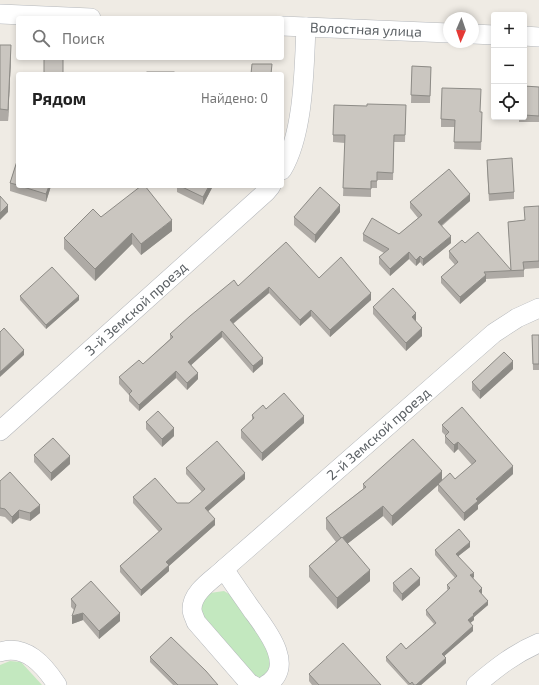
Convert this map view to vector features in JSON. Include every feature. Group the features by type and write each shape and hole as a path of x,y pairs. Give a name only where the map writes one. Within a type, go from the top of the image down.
{"street":[{"path":"0,14 46,16"},
{"name":"Волостная улица","path":"284,26 443,33"},
{"path":"284,166 300,112 306,27"},
{"path":"479,34 491,35"},
{"path":"527,36 539,37"},
{"name":"3-й Земской проезд","path":"0,431 269,188"},
{"name":"2-й Земской проезд","path":"253,685 250,684 196,622 192,611 193,603 196,597 224,569 494,334 516,318 539,308"},
{"path":"224,569 276,646 279,664 278,672 275,678 266,685"},
{"path":"476,685 507,660 525,649 539,643"},
{"path":"0,652 12,649 23,651 33,658 57,685"}],"green space":[{"path":"224,591 237,599 267,648 271,662 267,673 263,677 258,679 254,678 205,624 200,604 210,593"},
{"path":"10,661 21,662 42,685 0,685 0,665"}],"building":[{"path":"0,45 11,45 8,110 0,109"},
{"path":"44,60 63,60 63,72 44,72"},
{"path":"252,64 272,64 271,72 251,72"},
{"path":"412,66 431,67 430,96 411,95"},
{"path":"527,86 539,87 539,116 527,115"},
{"path":"442,88 481,89 481,142 454,142 455,120 441,119"},
{"path":"367,104 406,105 405,135 394,135 393,173 377,172 377,181 371,181 371,189 343,188 345,135 333,135 334,105 367,106"},
{"path":"512,158 514,192 489,194 487,160"},
{"path":"16,164 16,184 10,183"},
{"path":"449,169 470,194 438,222 451,236 423,259 420,256 416,260 409,252 390,269 379,257 389,249 363,234 372,218 399,234 422,215 410,202"},
{"path":"320,187 340,205 315,235 294,217"},
{"path":"26,188 48,188 46,194"},
{"path":"138,188 147,188 172,220 141,244 132,233 95,269 64,238 93,209 101,217"},
{"path":"184,188 208,188 203,197"},
{"path":"0,196 8,205 0,213"},
{"path":"539,206 539,261 523,262 524,270 484,272 486,275 460,297 441,277 458,262 449,251 462,240 465,243 478,232 511,270 508,222 525,220 524,207"},
{"path":"286,242 319,278 341,257 371,293 330,330 311,310 300,320 269,287 230,320 263,358 253,366 222,331 188,362 198,373 187,383 176,371 139,405 129,394 132,391 119,377 139,360 143,364 173,337 170,334 190,316 234,280 238,286"},
{"path":"52,267 79,296 46,325 20,296"},
{"path":"393,288 416,313 412,317 422,328 406,343 373,307"},
{"path":"4,328 24,350 0,372 0,332"},
{"path":"532,335 539,335 539,364 533,364"},
{"path":"504,352 513,361 480,391 472,382"},
{"path":"284,393 304,416 262,453 241,430 254,418 252,415 263,405 266,409"},
{"path":"462,407 513,466 476,499 478,501 464,513 438,484 450,473 455,479 476,461 458,442 454,445 445,436 449,432 442,425"},
{"path":"158,411 174,428 162,439 146,422"},
{"path":"53,438 70,456 51,473 34,455"},
{"path":"413,439 442,471 392,516 383,506 341,538 326,518 366,487 363,484"},
{"path":"217,441 245,473 205,508 215,519 166,562 169,565 141,590 120,566 162,529 133,497 155,478 177,503 189,503 205,489 186,468"},
{"path":"10,472 40,505 30,513 19,510 12,517 5,509 0,508 0,481"},
{"path":"459,529 470,542 456,554 474,573 470,575 482,588 479,591 488,601 468,620 473,626 442,654 446,658 416,685 412,682 410,684 386,657 401,643 406,649 436,623 426,610 450,588 447,585 457,576 435,550"},
{"path":"342,537 370,570 337,598 309,566"},
{"path":"411,568 420,578 402,594 393,583"},
{"path":"91,581 120,613 99,631 83,613 72,616 76,605 71,599"},
{"path":"171,637 206,671 218,685 178,685 150,657"},
{"path":"343,643 381,685 319,685 309,674"}]}
